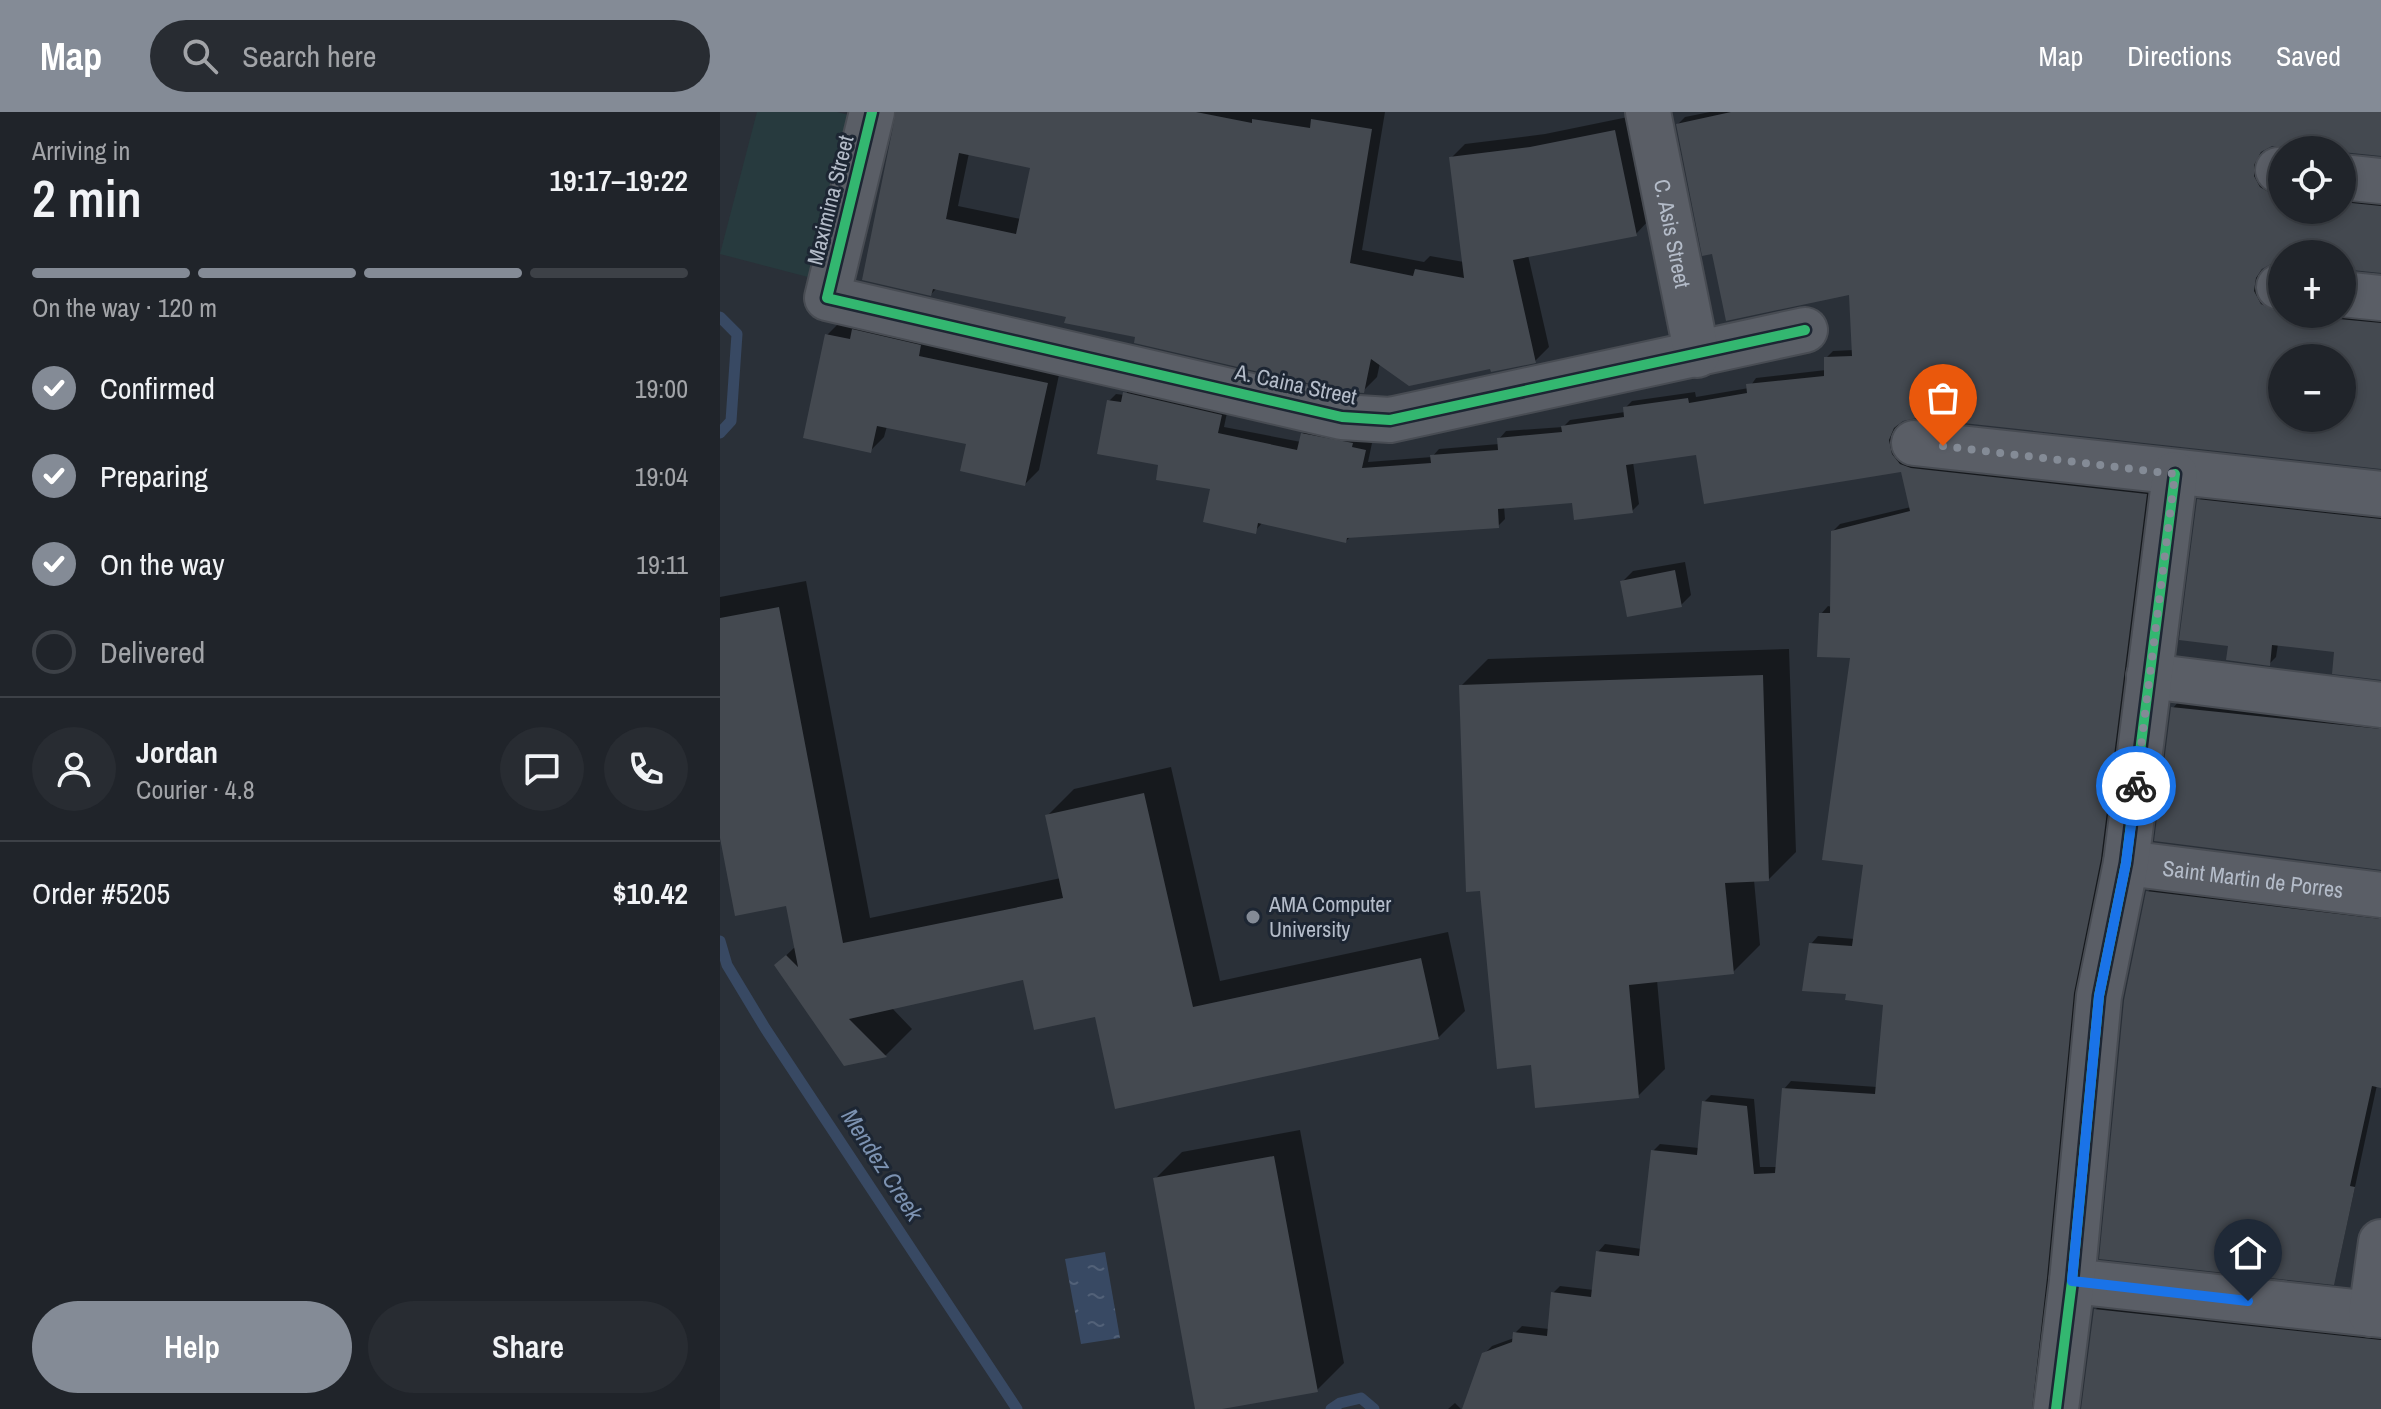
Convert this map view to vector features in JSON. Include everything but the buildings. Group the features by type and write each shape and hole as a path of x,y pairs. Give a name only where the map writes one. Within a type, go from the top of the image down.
{"street":[{"name":"Maximina Street","path":"827,298 872,112"},
{"name":"C. Asis Street","path":"1648,112 1697,355"},
{"path":"2356,178 2381,181"},
{"path":"2356,295 2381,298"},
{"name":"A. Caina Street","path":"827,298 1342,417 1390,420 1805,330"},
{"path":"1914,443 2175,474 2381,494"},
{"path":"2056,1409 2072,1281 2099,996 2126,863 2175,474"},
{"path":"2149,676 2381,705"},
{"name":"Saint Martin de Porres","path":"2126,863 2381,895"},
{"path":"2072,1281 2376,1314 2381,1242"}],"green space":[{"path":"757,112 837,112 849,115 808,277 720,254"}],"water":[{"path":"1105,1252 1120,1338 1081,1344 1065,1259"}],"waterway":[{"name":"Mendez Creek","path":"720,317 737,334 731,421 720,433"},
{"name":"Mendez Creek","path":"720,941 727,965 765,1028 1017,1409"},
{"name":"Mendez Creek","path":"1331,1409 1340,1403 1361,1398 1374,1409"}],"cycle path":[{"path":"872,112 827,298 1342,417 1390,420 1805,330"},
{"path":"2056,1409 2072,1281 2099,996 2126,863 2175,474"}],"way so far":[{"path":"1943,446 2175,474 2136,786"}],"place":[{"name":"AMA Computer University","path":"1253,917"}],"route":[{"path":"2136,786 2126,863 2099,996 2072,1281 2248,1301"}]}
